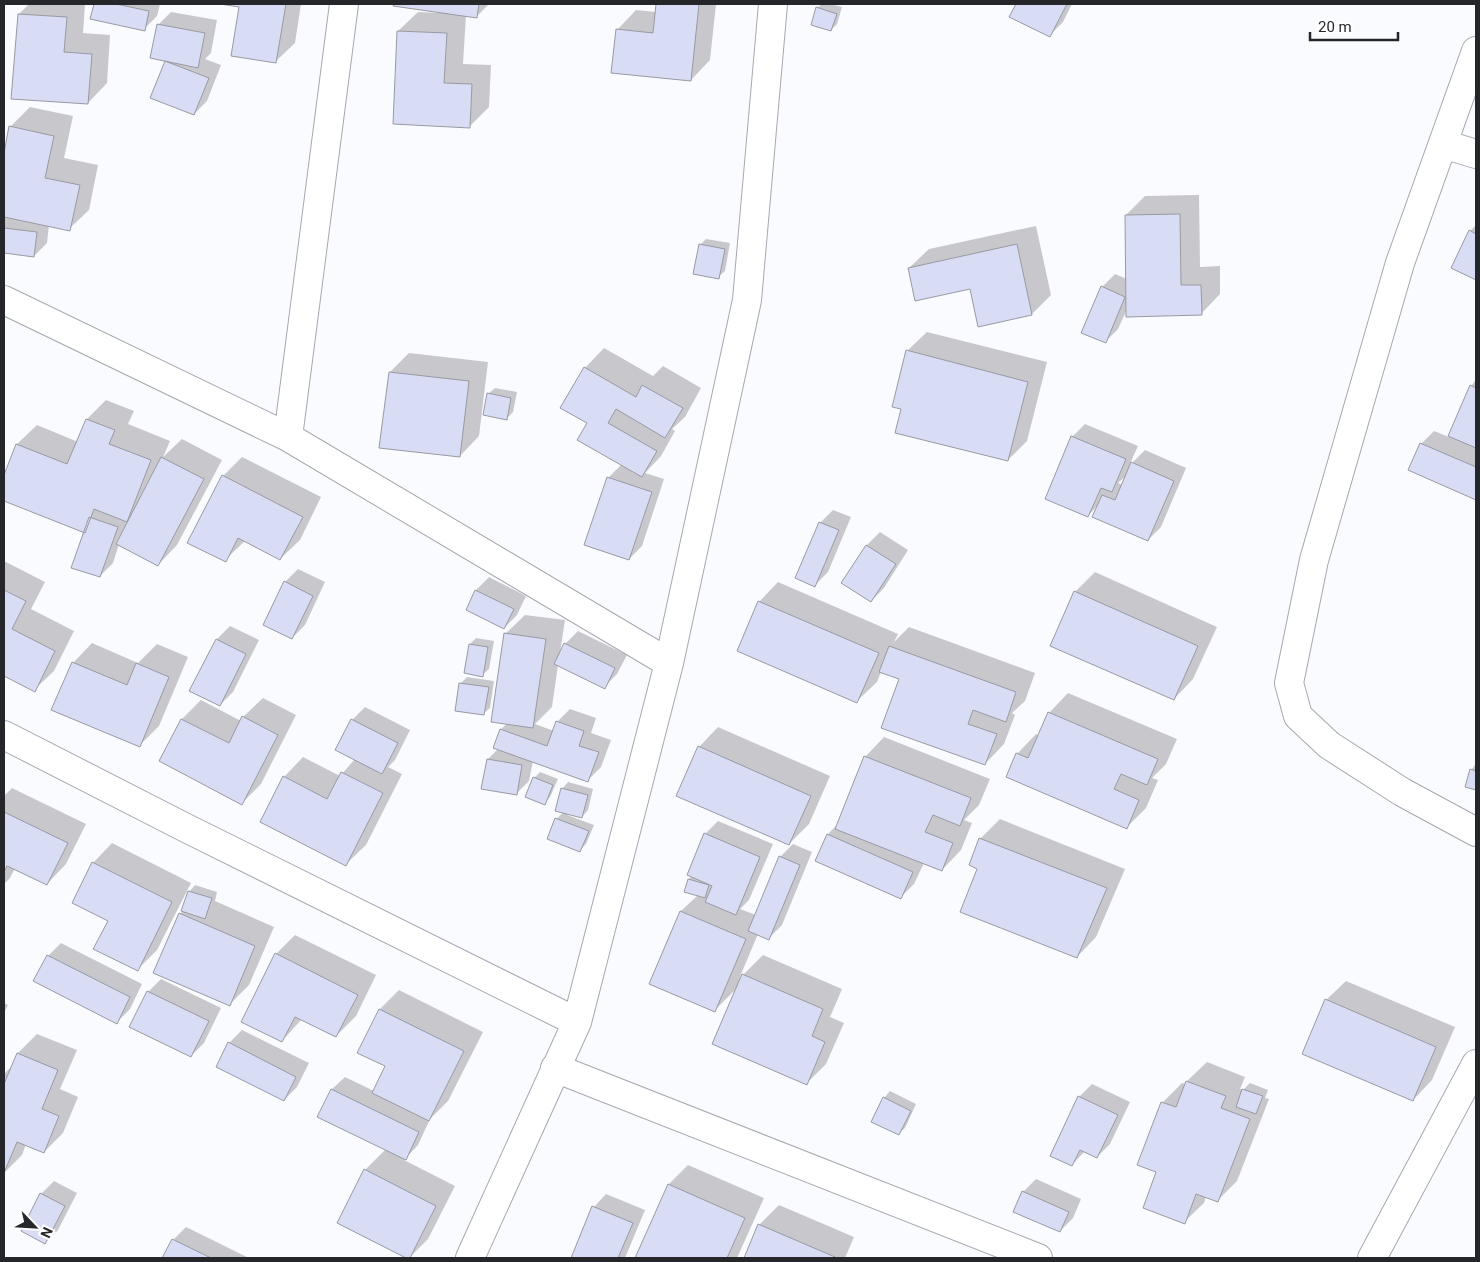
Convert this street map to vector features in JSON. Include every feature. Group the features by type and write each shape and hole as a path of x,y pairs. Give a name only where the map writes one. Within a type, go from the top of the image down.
{"street":[{"path":"288,437 344,4"},
{"path":"470,1258 577,1022 669,663 747,300 773,4"},
{"path":"1476,51 1400,263 1314,560 1289,683 1298,716 1329,745 1402,792 1476,832"},
{"path":"1443,144 1476,154"},
{"path":"4,300 288,437 669,663"},
{"path":"4,735 188,829 577,1022"},
{"path":"1372,1258 1476,1064"},
{"path":"555,1068 1038,1258"}],"building":[{"path":"94,4 116,4 149,11 145,31 90,19"},
{"path":"220,4 286,4 276,63 231,56 239,7"},
{"path":"394,4 479,4 477,18 393,6"},
{"path":"656,4 699,4 691,81 611,73 616,29 653,33"},
{"path":"1016,4 1067,4 1050,37 1009,17"},
{"path":"816,7 837,14 831,31 811,25"},
{"path":"18,14 67,17 64,52 92,54 88,104 11,99"},
{"path":"157,24 205,33 198,68 150,58"},
{"path":"397,31 447,33 444,83 472,84 470,128 393,124"},
{"path":"165,61 209,78 194,115 150,98"},
{"path":"9,126 54,136 45,178 80,185 70,231 4,217 4,153"},
{"path":"1180,214 1181,285 1201,285 1202,315 1126,317 1125,215"},
{"path":"4,228 37,232 34,257 4,253"},
{"path":"1469,230 1476,234 1476,280 1451,268"},
{"path":"699,244 725,249 719,279 693,274"},
{"path":"1017,244 1032,315 978,327 970,289 915,301 908,268"},
{"path":"1101,286 1125,297 1106,343 1081,333"},
{"path":"906,350 1028,382 1008,461 895,433 901,409 892,407"},
{"path":"584,367 636,397 642,385 683,408 665,438 616,409 608,423 657,451 642,477 577,440 587,423 560,408"},
{"path":"389,372 469,381 460,457 379,448"},
{"path":"1470,385 1476,388 1476,448 1448,436"},
{"path":"487,393 511,398 507,420 483,415"},
{"path":"86,419 115,430 109,444 151,460 127,522 94,509 85,533 4,501 4,475 16,444 67,464"},
{"path":"1071,436 1126,459 1112,492 1101,488 1088,517 1045,499"},
{"path":"1420,443 1476,467 1476,500 1408,470"},
{"path":"161,457 204,479 158,566 116,544"},
{"path":"1131,462 1174,481 1148,541 1092,517 1102,495 1115,500"},
{"path":"222,475 303,517 280,560 238,538 226,562 187,543"},
{"path":"607,477 652,492 629,560 584,545"},
{"path":"89,517 118,527 100,577 71,568"},
{"path":"819,522 839,530 815,587 795,578"},
{"path":"866,545 896,564 871,602 841,583"},
{"path":"284,581 313,596 292,639 263,625"},
{"path":"4,590 26,601 12,629 55,651 35,692 4,676"},
{"path":"475,590 514,609 504,629 466,610"},
{"path":"1074,591 1198,646 1174,700 1050,646"},
{"path":"758,601 879,653 857,703 737,651"},
{"path":"504,633 546,639 533,728 491,722"},
{"path":"216,639 246,654 220,706 189,691"},
{"path":"564,643 615,668 605,689 554,664"},
{"path":"469,644 488,647 483,677 464,673"},
{"path":"889,646 1016,692 1006,722 973,710 968,724 997,734 985,765 881,728 899,679 879,672"},
{"path":"72,662 127,685 136,663 169,677 140,747 51,710"},
{"path":"459,683 489,687 484,715 455,711"},
{"path":"1048,712 1158,759 1147,785 1121,774 1114,789 1139,800 1127,829 1006,777 1016,753 1028,758"},
{"path":"242,716 278,735 242,805 159,761 181,719 229,743"},
{"path":"351,719 398,743 382,774 335,750"},
{"path":"556,721 584,731 579,746 599,752 588,782 493,748 500,729 547,746"},
{"path":"698,746 811,796 789,845 676,796"},
{"path":"864,756 971,798 960,826 933,815 925,832 953,843 942,871 835,829"},
{"path":"487,759 522,765 517,795 481,789"},
{"path":"1470,769 1476,771 1476,790 1465,787"},
{"path":"341,772 383,793 346,866 260,822 283,776 327,799"},
{"path":"533,777 553,785 545,805 525,797"},
{"path":"561,788 588,795 582,818 555,811"},
{"path":"4,812 68,843 47,885 7,866 4,872"},
{"path":"555,818 589,831 580,852 547,839"},
{"path":"704,833 760,857 736,915 705,902 712,886 687,875"},
{"path":"827,834 913,872 901,899 815,861"},
{"path":"979,838 1107,888 1077,958 960,912 977,869 969,865"},
{"path":"779,856 800,865 769,940 748,931"},
{"path":"92,862 172,902 138,971 93,949 108,921 72,903"},
{"path":"688,879 709,885 705,898 684,892"},
{"path":"188,891 212,898 205,919 181,911"},
{"path":"680,911 746,939 715,1012 649,984"},
{"path":"179,913 255,946 230,1006 153,973"},
{"path":"275,953 358,995 336,1037 295,1017 282,1042 241,1022"},
{"path":"47,955 130,997 117,1024 33,981"},
{"path":"742,974 823,1009 812,1036 825,1042 807,1085 712,1044"},
{"path":"147,991 209,1021 191,1057 129,1027"},
{"path":"1325,999 1436,1047 1413,1101 1302,1054"},
{"path":"379,1009 464,1051 429,1121 372,1093 385,1066 357,1053"},
{"path":"228,1042 296,1077 284,1101 216,1067"},
{"path":"17,1053 58,1070 42,1109 59,1116 44,1153 17,1142 4,1173 4,1084"},
{"path":"1186,1081 1226,1096 1221,1108 1250,1119 1218,1202 1196,1194 1185,1224 1143,1208 1156,1172 1137,1165 1161,1102 1176,1107"},
{"path":"331,1089 419,1132 406,1160 317,1117"},
{"path":"1242,1089 1263,1096 1256,1114 1236,1107"},
{"path":"1078,1096 1118,1115 1097,1158 1080,1150 1072,1166 1050,1156"},
{"path":"883,1097 911,1111 899,1135 871,1122"},
{"path":"364,1169 436,1206 410,1258 406,1258 337,1223"},
{"path":"668,1184 745,1218 727,1258 635,1258"},
{"path":"1022,1191 1069,1212 1060,1232 1013,1212"},
{"path":"40,1193 65,1206 45,1244 21,1231"},
{"path":"592,1206 633,1223 618,1258 571,1258"},
{"path":"758,1224 835,1257 744,1258"},
{"path":"172,1239 211,1258 162,1258"}]}
